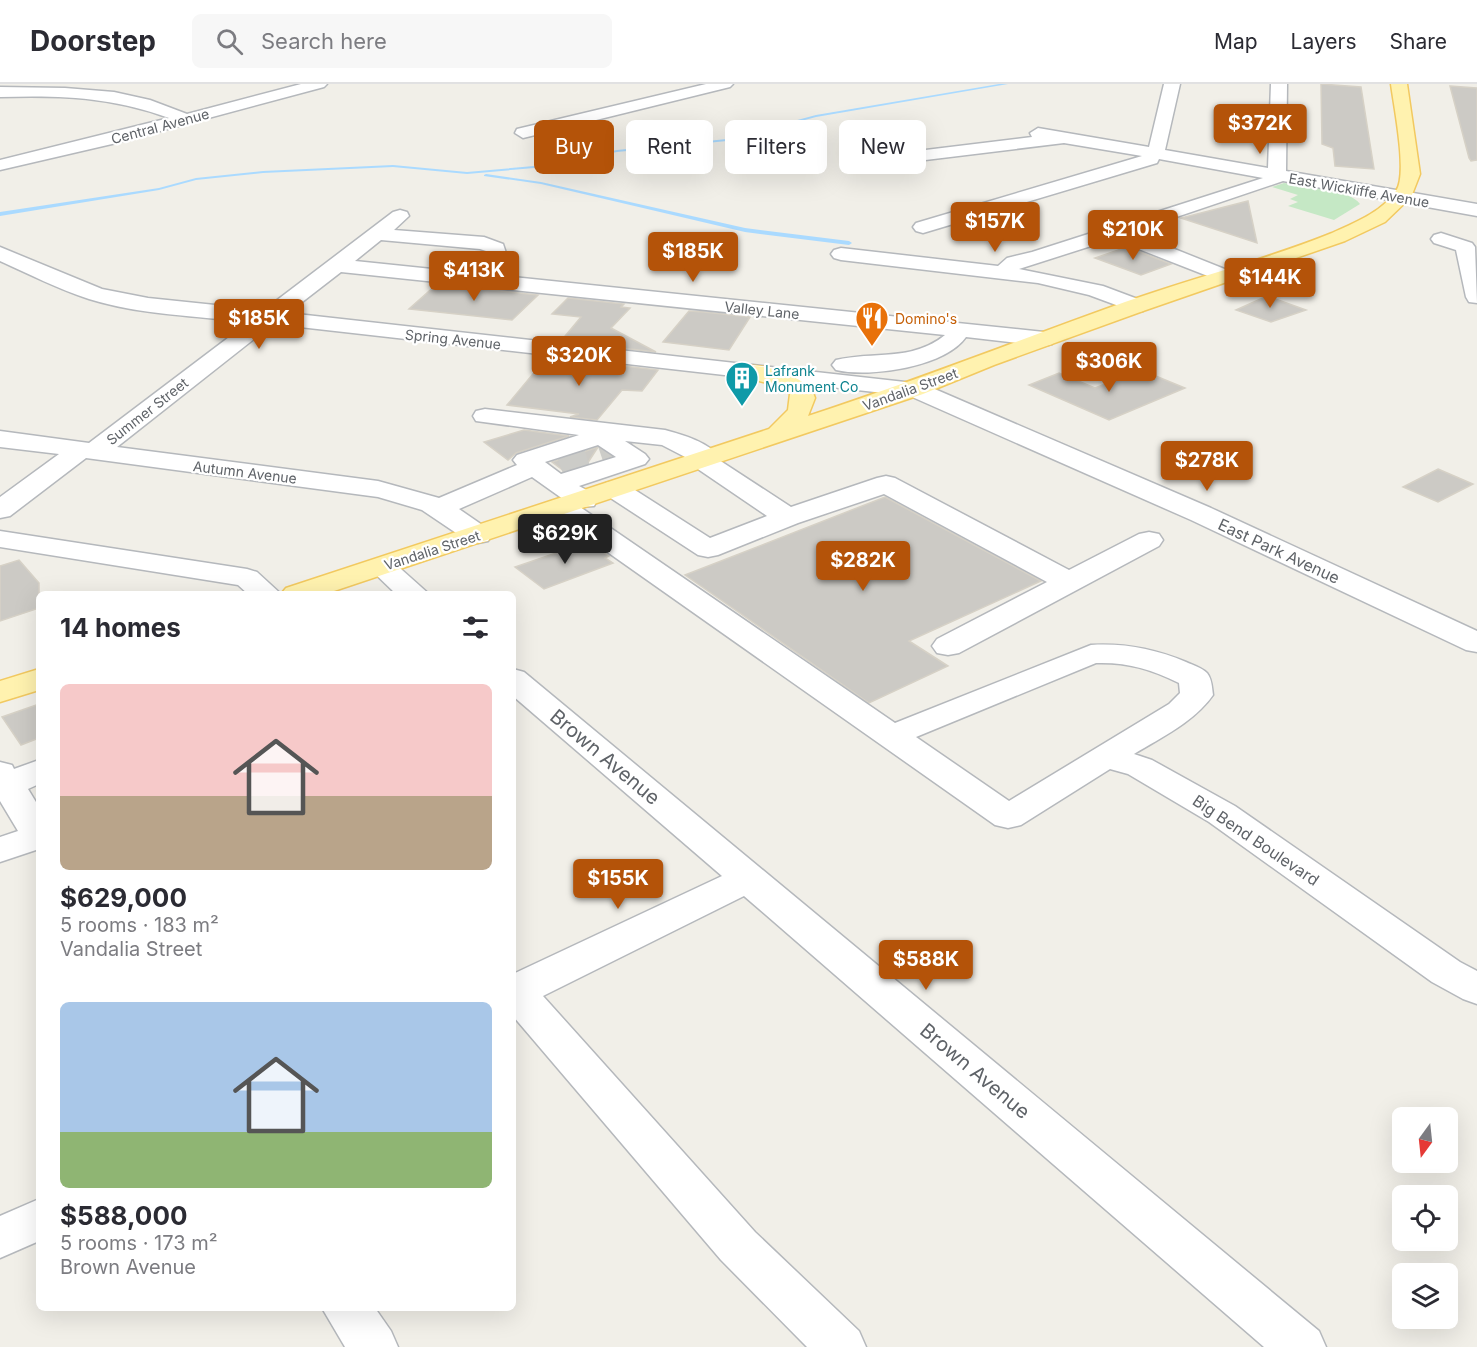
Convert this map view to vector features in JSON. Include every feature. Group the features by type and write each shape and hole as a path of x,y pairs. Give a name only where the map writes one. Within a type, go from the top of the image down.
{"main road":[{"path":"1399,84 1411,164 1410,181 1401,198"},
{"name":"Vandalia Street","path":"306,591 478,535 557,483 615,489 915,389 986,360 1135,306 1352,231 1386,213 1401,198"},
{"path":"751,372 783,380 801,391 803,404 794,420 777,435"},
{"path":"0,692 36,680"}],"street":[{"name":"Central Avenue","path":"0,165 319,84"},
{"path":"523,133 725,84"},
{"path":"923,227 1143,162 1156,154 1172,84"},
{"path":"1002,273 1014,261 1037,257 1275,180 1277,176 1279,84"},
{"path":"0,92 53,88 128,100 187,119"},
{"name":"East Wickliffe Avenue","path":"1038,133 1477,210"},
{"name":"East Wickliffe Avenue","path":"926,155 1064,138"},
{"name":"Summer Street","path":"0,510 88,451 268,318 400,216"},
{"path":"1114,232 1225,276"},
{"path":"378,234 484,243 496,248 496,253 465,279"},
{"path":"1441,239 1465,247 1477,297"},
{"name":"Spring Avenue","path":"0,253 98,295 148,304 824,381 915,389"},
{"path":"841,254 1070,283 1107,294 1135,306"},
{"name":"Valley Lane","path":"337,265 954,337 1044,339"},
{"path":"824,381 834,365 902,362 954,337 986,360"},
{"name":"East Park Avenue","path":"915,389 1201,514 1477,643"},
{"path":"440,507 557,483 636,459 612,442 485,416"},
{"name":"Autumn Avenue","path":"0,439 378,489 418,498 440,507 478,535"},
{"path":"788,517 704,459 672,440 612,442 526,460 891,736 1008,817 1181,711 1197,695 1194,678 1152,658 1121,652 1091,654 891,736"},
{"path":"615,489 708,549 788,517 886,484 1069,582"},
{"path":"0,539 247,578 262,591"},
{"path":"948,646 1149,540"},
{"path":"382,567 410,591"},
{"name":"Brown Avenue","path":"516,682 1301,1347"},
{"name":"Big Bend Boulevard","path":"1106,757 1140,767 1222,814 1446,972 1477,989"},
{"path":"36,772 4,779 36,830"},
{"path":"0,850 36,836"},
{"path":"516,990 748,879"},
{"path":"516,993 738,1246 841,1347"},
{"path":"0,1238 36,1220"},
{"path":"349,1311 373,1347"}],"green space":[{"path":"1284,183 1336,192 1355,199 1360,204 1334,220 1288,206 1298,202 1290,199 1298,195 1272,187"}],"building":[{"path":"1321,84 1361,87 1374,169 1335,166 1333,148 1322,144"},
{"path":"1450,86 1477,88 1477,160 1471,161 1469,158"},
{"path":"1248,201 1257,243 1181,218"},
{"path":"1127,247 1171,264 1141,275 1095,258"},
{"path":"437,284 538,295 512,320 409,309"},
{"path":"1267,296 1306,310 1271,322 1236,310"},
{"path":"568,298 624,304 621,307 630,308 611,328 656,352 561,341 581,317 552,314"},
{"path":"689,311 750,317 729,350 663,342"},
{"path":"547,357 658,370 642,391 622,390 597,420 570,417 579,414 507,405"},
{"path":"1141,370 1185,388 1109,420 1029,385 1059,373 1095,388"},
{"path":"524,430 569,436 516,453 508,460 484,442"},
{"path":"598,447 587,464 564,471 552,462"},
{"path":"1438,469 1473,484 1438,502 1403,487"},
{"path":"885,497 1041,581 909,641 948,666 869,703 685,575"},
{"path":"588,542 609,556 605,558 613,563 544,589 515,567"},
{"path":"19,560 39,583 39,591 36,591 36,609 0,621 0,566"},
{"path":"36,705 36,739 21,745 2,717"}],"waterway":[{"path":"0,214 159,189 196,179 263,172 393,166 467,173 534,167 617,151 727,140 816,116 1006,84"},
{"path":"486,175 541,183 745,230 849,243"}],"tunnel":[{"path":"561,468 614,450"}],"place":[{"name":"Domino's","path":"872,347"},
{"name":"Lafrank Monument Co","path":"742,407"}]}
